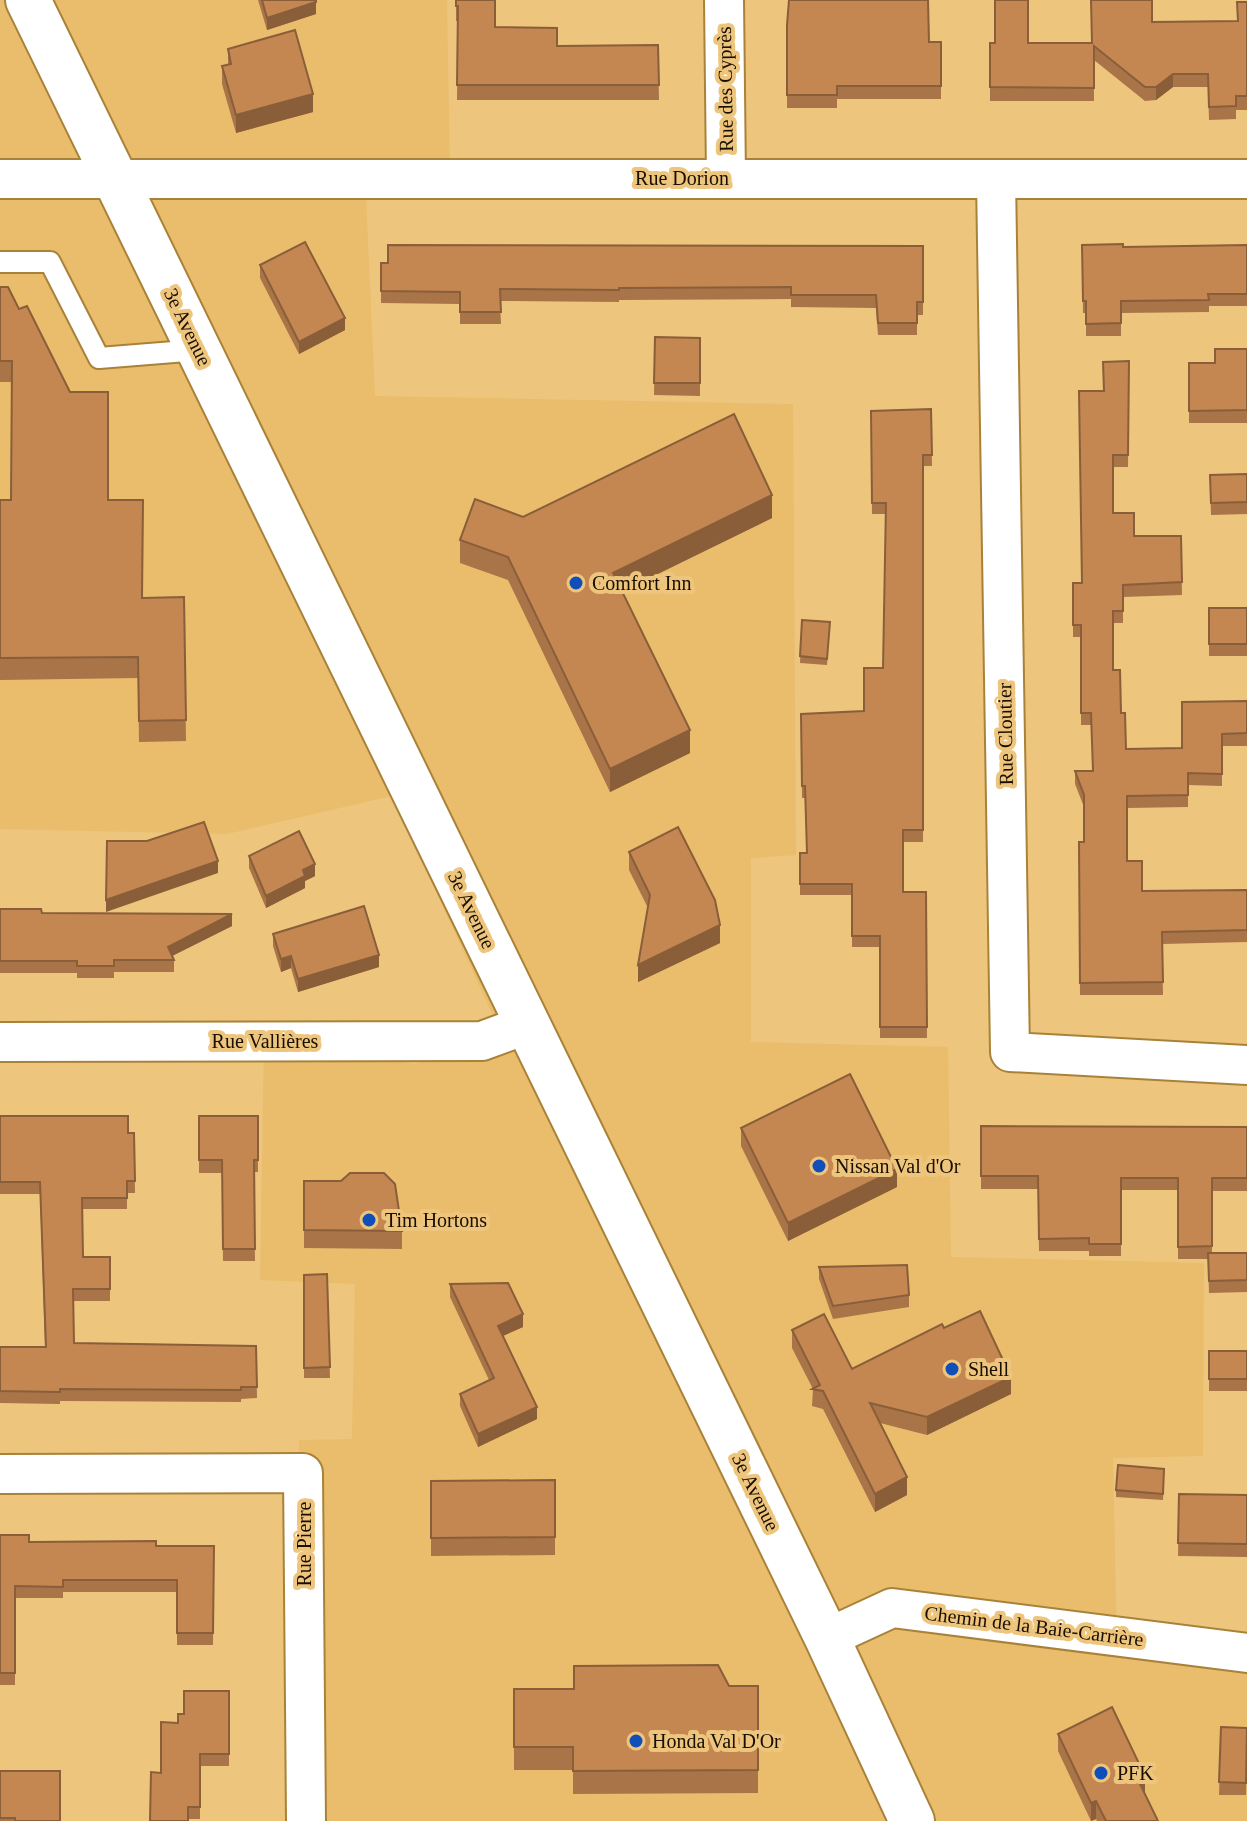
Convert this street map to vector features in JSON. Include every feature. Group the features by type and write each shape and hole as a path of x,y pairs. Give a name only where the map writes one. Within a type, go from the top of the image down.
{"main road":[{"name":"3e Avenue","path":"28,0 827,1638 912,1821"}],"street":[{"name":"Rue des Cyprès","path":"724,0 726,178"},
{"name":"Rue Dorion","path":"0,179 1247,179"},
{"name":"Rue Cloutier","path":"996,179 1010,1052 1247,1065"},
{"name":"Rue Vallières","path":"0,1042 482,1041 528,1024"},
{"name":"Rue Pierre","path":"0,1474 303,1473 306,1821"},
{"name":"Chemin de la Baie-Carrière","path":"827,1638 892,1608 1247,1653"}],"lane":[{"path":"0,262 50,262 99,358 199,350"}],"shaded area":[{"path":"0,0 447,0 450,176 365,175 375,396 793,404 796,855 751,858 751,1042 948,1047 951,1257 1204,1263 1203,1456 1113,1458 1117,1651 1247,1667 1247,1821 300,1821 299,1440 352,1439 355,1284 260,1280 264,1041 415,1064 502,1035 392,796 227,834 0,829"}],"building":[{"path":"262,0 316,0 316,2 267,18"},
{"path":"456,0 495,0 495,27 557,28 557,46 658,45 659,85 457,85"},
{"path":"789,0 928,0 929,42 941,42 941,86 837,86 837,95 787,95"},
{"path":"995,0 1028,0 1028,43 1092,43 1091,0 1152,0 1152,22 1238,21 1237,2 1247,2 1247,96 1236,96 1236,106 1209,107 1208,74 1173,74 1156,87 1145,87 1094,46 1094,88 990,87 990,43 995,43"},
{"path":"295,30 313,94 236,115 222,66 231,64 228,49"},
{"path":"305,242 345,318 299,342 260,265"},
{"path":"1123,244 1123,247 1247,245 1247,294 1208,294 1209,300 1121,301 1121,323 1086,324 1082,245"},
{"path":"388,245 923,246 923,302 917,302 917,323 878,323 876,295 791,295 791,287 500,289 501,312 460,312 460,292 381,291 381,263 388,263"},
{"path":"0,287 8,287 19,309 27,306 70,392 108,392 108,500 143,500 142,598 184,597 186,720 139,721 138,657 0,658 0,500 11,500 12,361 0,361"},
{"path":"655,337 700,338 700,383 654,383"},
{"path":"1215,349 1247,349 1247,410 1189,411 1189,363 1215,363"},
{"path":"1129,361 1128,455 1113,455 1113,513 1134,513 1134,536 1181,536 1182,582 1123,585 1123,611 1113,611 1113,670 1120,670 1126,749 1182,748 1182,702 1247,701 1247,733 1222,734 1222,774 1188,773 1188,795 1127,796 1127,861 1142,861 1142,891 1247,890 1247,930 1162,932 1163,982 1080,983 1079,842 1084,842 1084,795 1075,771 1093,771 1091,713 1081,713 1081,625 1073,625 1073,583 1082,583 1079,391 1104,391 1103,362"},
{"path":"931,409 932,455 923,455 923,830 903,830 903,892 926,892 927,1027 880,1027 880,936 852,936 852,884 800,884 800,853 807,853 801,714 864,711 864,668 883,668 886,503 872,503 871,411"},
{"path":"734,414 772,495 613,573 690,730 610,769 508,557 460,540 475,499 523,517"},
{"path":"1247,474 1247,502 1211,503 1210,475"},
{"path":"1209,608 1247,608 1247,644 1209,644"},
{"path":"802,620 830,622 827,659 800,656"},
{"path":"204,822 218,861 106,900 107,841 147,841"},
{"path":"678,827 715,900 720,925 638,965 650,895 629,852"},
{"path":"299,831 315,864 303,870 305,876 266,896 249,856"},
{"path":"364,906 379,955 298,979 291,956 281,959 273,934"},
{"path":"0,909 41,909 42,913 232,914 168,947 174,960 114,960 114,966 77,966 77,961 0,961"},
{"name":"Nissan Val d'Or","path":"850,1074 897,1169 788,1223 741,1128"},
{"path":"0,1116 128,1116 128,1133 134,1133 135,1181 127,1181 127,1198 82,1198 83,1257 110,1257 110,1289 73,1289 74,1343 256,1346 257,1387 241,1387 241,1390 0,1391 0,1347 46,1347 40,1182 0,1182"},
{"path":"199,1116 258,1116 258,1160 254,1160 255,1249 223,1249 222,1160 199,1160"},
{"path":"981,1126 1247,1127 1247,1178 1212,1178 1212,1246 1178,1247 1178,1178 1121,1178 1121,1244 1089,1244 1089,1238 1039,1239 1038,1176 981,1176"},
{"path":"350,1173 384,1173 395,1184 402,1231 304,1230 304,1181 341,1181"},
{"path":"1208,1253 1247,1253 1247,1280 1209,1281"},
{"path":"907,1265 909,1295 833,1306 819,1267"},
{"path":"327,1274 330,1367 304,1368 304,1275"},
{"path":"508,1283 523,1314 498,1326 537,1407 478,1434 460,1394 494,1378 450,1284"},
{"path":"980,1311 1011,1377 927,1417 870,1403 907,1477 875,1494 823,1391 812,1389 820,1385 792,1330 824,1314 852,1369 942,1324 944,1328"},
{"path":"1209,1351 1247,1351 1247,1379 1209,1379"},
{"path":"1118,1465 1164,1469 1163,1494 1116,1490"},
{"path":"555,1480 555,1537 431,1538 431,1481"},
{"path":"1179,1494 1247,1495 1247,1544 1178,1543"},
{"path":"0,1535 29,1535 29,1542 156,1541 156,1546 214,1546 213,1633 177,1633 177,1580 63,1580 63,1587 15,1586 15,1673 0,1673"},
{"name":"Honda Val D'Or","path":"718,1665 729,1686 758,1686 758,1770 573,1771 573,1747 514,1747 514,1689 574,1689 574,1666"},
{"path":"184,1691 229,1691 229,1754 200,1754 200,1807 188,1807 188,1821 150,1821 151,1772 161,1773 161,1722 178,1723 178,1714 184,1714"},
{"name":"PFK","path":"1112,1707 1145,1776 1138,1780 1158,1821 1106,1821 1096,1801 1091,1803 1058,1734"},
{"path":"1221,1727 1247,1728 1246,1783 1219,1782"},
{"path":"0,1771 60,1771 60,1821 0,1818"}],"place":[{"name":"Comfort Inn","path":"576,583"},
{"name":"Nissan Val d'Or","path":"819,1166"},
{"name":"Tim Hortons","path":"369,1220"},
{"name":"Shell","path":"952,1369"},
{"name":"Honda Val D'Or","path":"636,1741"},
{"name":"PFK","path":"1101,1773"}]}
